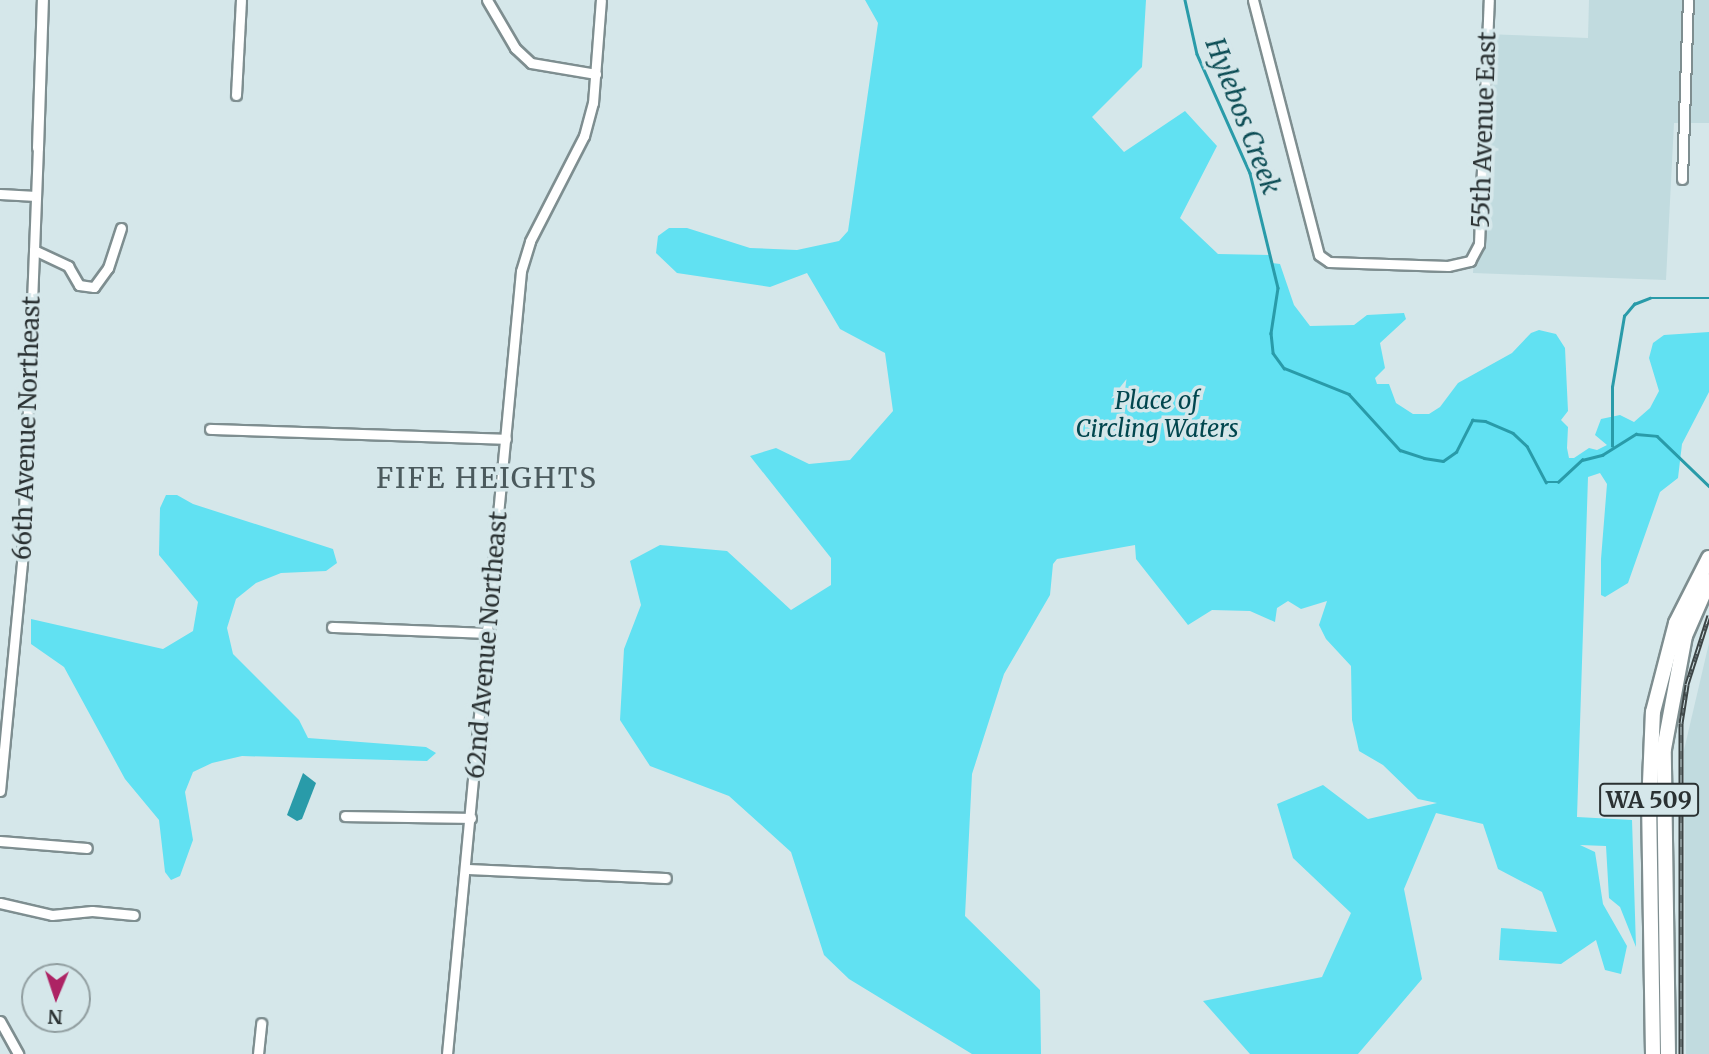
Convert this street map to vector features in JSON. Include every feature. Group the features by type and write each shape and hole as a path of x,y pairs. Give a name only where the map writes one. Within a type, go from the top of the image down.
{"main road":[{"name":"WA 509","path":"1653,1054 1649,806 1653,712 1676,623 1709,558"},
{"name":"WA 509","path":"1668,1054 1664,749 1685,636 1709,581"}],"street":[{"path":"38,148 43,0"},
{"path":"236,95 241,0"},
{"path":"487,0 515,48 531,63 596,74"},
{"name":"62nd Avenue Northeast","path":"447,1054 490,633 521,271 530,242 584,136 596,74 601,0"},
{"name":"55th Avenue East","path":"1253,0 1319,256 1329,262 1448,266 1473,259 1479,239 1489,0"},
{"path":"1682,179 1688,0"},
{"name":"66th Avenue Northeast","path":"0,791 22,563 38,148"},
{"path":"0,194 36,196"},
{"path":"34,250 68,266 79,285 94,287 108,268 121,228"},
{"path":"210,429 506,439"},
{"path":"332,627 490,633"},
{"path":"345,816 471,818"},
{"path":"0,841 88,848"},
{"path":"467,869 666,878"},
{"path":"0,903 52,915 92,911 134,915"},
{"path":"0,1021 18,1054"},
{"path":"258,1054 261,1023"}],"shaded area":[{"path":"1589,0 1709,0 1709,123 1674,123 1666,280 1473,273 1485,34 1588,38"},
{"path":"1709,643 1709,1054 1686,1054 1684,750"},
{"path":"303,773 316,783 302,819 297,821 287,815"}],"green space":[{"name":"Place of Circling Waters","path":"865,0 1146,0 1142,67 1092,117 1124,152 1185,111 1217,146 1180,218 1218,254 1270,255 1272,263 1280,264 1294,305 1310,326 1354,325 1367,315 1404,313 1406,319 1380,343 1385,368 1375,378 1377,384 1389,384 1396,403 1413,414 1429,414 1440,407 1458,383 1512,353 1531,333 1539,330 1556,334 1565,348 1568,411 1561,420 1568,427 1569,458 1574,458 1589,448 1597,450 1607,445 1595,435 1601,419 1620,415 1634,422 1650,408 1659,391 1649,358 1653,343 1664,335 1709,332 1709,392 1682,444 1678,478 1660,492 1628,583 1605,597 1601,595 1601,559 1607,484 1600,473 1588,477 1577,817 1632,820 1636,947 1620,907 1609,898 1606,846 1580,845 1595,852 1603,904 1627,946 1621,974 1605,970 1596,940 1561,964 1499,960 1501,928 1557,932 1542,892 1498,869 1483,824 1436,813 1404,889 1422,979 1358,1054 1250,1054 1203,1001 1322,977 1351,913 1293,858 1277,804 1323,785 1368,819 1437,803 1418,799 1383,765 1359,751 1352,720 1351,666 1326,639 1319,625 1327,601 1301,609 1288,601 1277,608 1275,622 1250,611 1212,610 1188,625 1136,559 1135,545 1057,559 1053,564 1050,595 1004,674 972,774 965,916 1040,990 1041,1054 972,1054 849,979 824,955 791,852 729,796 650,766 620,720 624,649 641,605 630,561 660,545 727,551 791,610 831,585 831,558 750,456 776,448 809,464 850,460 893,411 885,353 840,329 807,273 770,287 677,273 656,253 658,236 669,228 687,228 750,248 797,250 839,241 848,231 878,23"},
{"path":"166,495 177,495 193,504 333,549 337,563 326,571 281,573 256,583 236,599 227,628 233,654 299,720 308,738 426,747 436,753 427,761 242,756 212,763 193,772 185,792 193,840 180,876 171,880 165,872 159,820 125,779 64,667 31,644 31,619 163,649 193,631 198,602 159,555 160,508"}],"waterway":[{"name":"Hylebos Creek","path":"1185,0 1197,54 1250,173 1278,288 1271,333 1273,353 1284,368 1349,394 1400,450 1424,458 1443,461 1456,452 1472,420 1485,421 1513,433 1527,446 1546,482 1558,482 1582,460 1602,455 1636,434 1657,436 1709,486"},
{"path":"1612,446 1612,387 1624,316 1634,304 1650,298 1709,298"}],"railway":[{"path":"1681,1054 1681,723 1687,684 1709,615"}],"district":[{"name":"FIFE HEIGHTS","path":"487,478"}]}
